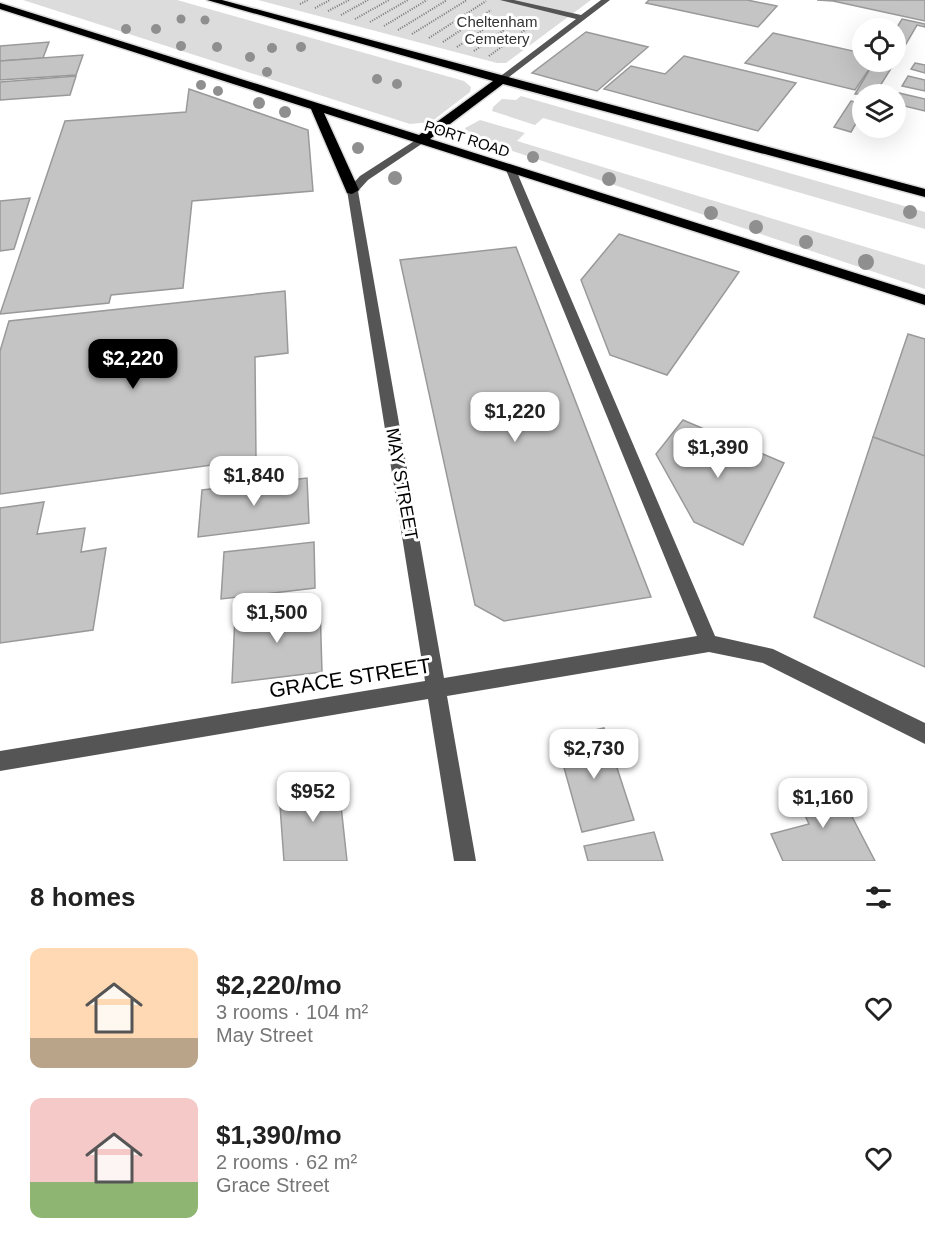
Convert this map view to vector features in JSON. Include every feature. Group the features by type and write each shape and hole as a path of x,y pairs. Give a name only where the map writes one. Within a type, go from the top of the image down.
{"highway":[{"path":"212,0 925,193"},
{"name":"PORT ROAD","path":"2,8 925,300"},
{"path":"419,141 501,80"},
{"path":"316,107 352,190"}],"street":[{"path":"505,0 582,18"},
{"path":"501,80 606,0"},
{"path":"352,190 364,178 419,141"},
{"path":"511,170 709,644 766,655 925,735"},
{"name":"MAY STREET","path":"352,190 465,861"},
{"name":"GRACE STREET","path":"0,761 709,644"}],"path":[{"path":"309,11 330,0"},
{"path":"322,15 349,0"},
{"path":"342,20 335,18 368,0"},
{"path":"357,24 350,22 389,0"},
{"path":"364,26 408,0"},
{"path":"385,31 378,29 428,0"},
{"path":"400,35 392,33 447,0"},
{"path":"415,39 408,37 467,0"},
{"path":"431,43 423,41 488,0"},
{"path":"446,47 438,45 505,0"},
{"path":"462,52 454,50 521,4"},
{"path":"294,7 301,9"},
{"path":"478,56 470,54 536,8"},
{"path":"495,60 486,58 551,11"}],"green space":[{"path":"23,0 177,0 464,81 471,87 470,92 431,122 410,124"},
{"name":"Cheltenham Cemetery","path":"258,0 591,0 506,63 497,63"},
{"path":"521,96 925,212 925,229 543,118 535,125 492,111 502,99 516,100"},
{"path":"480,120 525,133 517,141 925,265 925,289 468,136 465,128"}],"building":[{"path":"649,0 747,0 777,6 758,27 646,3"},
{"path":"817,0 925,0 925,21 833,1"},
{"path":"906,20 925,24 925,27 917,25 906,44"},
{"path":"586,32 648,47 597,91 532,73"},
{"path":"773,33 852,51 852,72 867,72 859,84 852,84 852,89 745,63"},
{"path":"49,42 43,58 0,61 0,46"},
{"path":"83,55 76,75 0,80 0,61"},
{"path":"684,56 796,83 758,131 604,89 631,66 665,74"},
{"path":"915,63 925,65 925,73 911,69"},
{"path":"868,72 889,72 881,84 861,84"},
{"path":"76,76 70,95 0,100 0,82"},
{"path":"908,76 925,80 925,91 906,87 906,84 903,84"},
{"path":"189,89 308,130 313,191 192,201 183,288 111,295 109,303 0,314 65,121 186,112"},
{"path":"906,95 925,99 925,111 906,106"},
{"path":"851,101 852,101 851,132 834,127"},
{"path":"30,198 14,249 0,251 0,201"},
{"path":"619,234 739,272 667,375 610,355 581,280"},
{"path":"516,247 651,597 504,621 475,605 400,260"},
{"path":"285,291 288,353 255,357 256,459 0,494 0,351 9,321"},
{"path":"908,334 925,339 925,456 873,437"},
{"path":"683,420 784,463 743,545 694,522 656,454"},
{"path":"873,437 925,456 925,667 814,617"},
{"path":"307,478 309,523 198,537 202,490"},
{"path":"44,502 37,534 85,528 81,552 106,548 93,630 0,643 0,508"},
{"path":"314,542 315,588 221,599 224,552"},
{"path":"320,605 322,672 232,683 235,616"},
{"path":"604,728 634,820 582,832 556,739"},
{"path":"338,778 347,861 284,861 279,792"},
{"path":"833,780 875,861 783,861 771,834 809,824 793,790"},
{"path":"654,832 663,861 588,861 584,846"}]}
